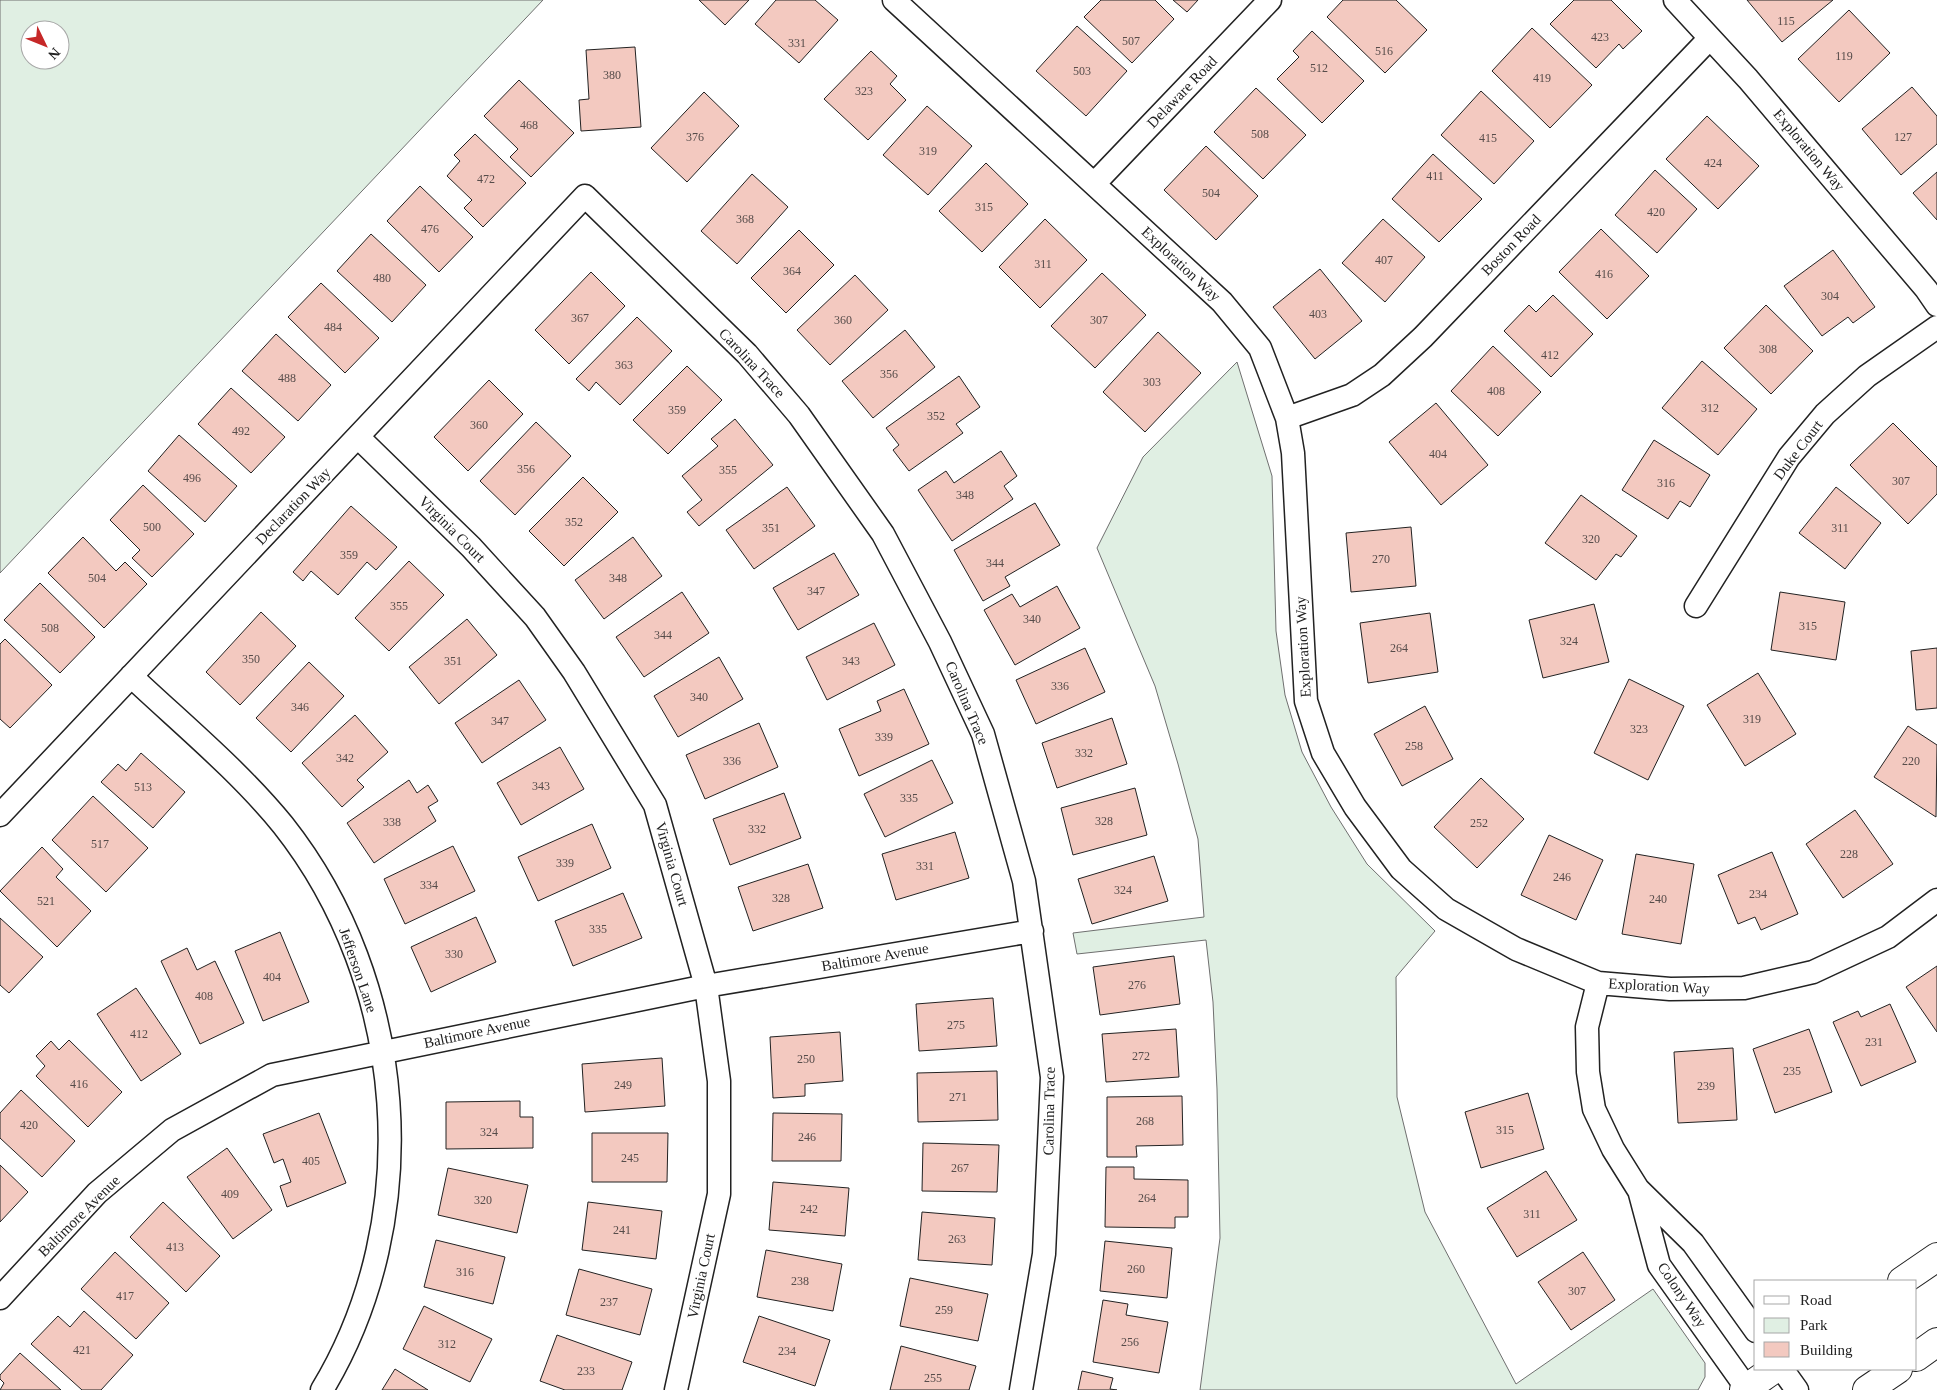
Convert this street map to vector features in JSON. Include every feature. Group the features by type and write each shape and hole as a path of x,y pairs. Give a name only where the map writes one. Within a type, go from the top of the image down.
{"street":[{"name":"Exploration Way","path":"894,0 1222,302 1260,348 1287,418 1293,453 1306,701 1323,753 1355,807 1400,869 1446,910 1516,948 1598,982 1670,989 1744,988 1812,972 1888,937 1937,900"},
{"name":"Delaware Road","path":"1094,184 1270,0"},
{"name":"Exploration Way","path":"1675,0 1774,109 1926,288 1937,305"},
{"name":"Boston Road","path":"1287,418 1352,395 1382,375 1423,337 1710,38"},
{"name":"Declaration Way","path":"0,815 586,196"},
{"name":"Carolina Trace","path":"586,196 747,354 799,415 883,534 940,642 983,734 1024,881 1052,1077 1044,1254 1021,1390"},
{"name":"Duke Court","path":"1696,606 1789,457 1825,414 1867,376 1937,327"},
{"name":"Virginia Court","path":"358,437 471,547 535,618 574,672 655,805 706,986 719,1081 719,1194 676,1390"},
{"name":"Jefferson Lane","path":"132,676 257,797 283,826 304,856 340,915 363,973 372,1003 381,1052 391,1140 386,1216 379,1248 360,1312 348,1342 322,1390"},
{"name":"Baltimore Avenue","path":"0,1298 97,1193 172,1130 272,1075 706,986 1032,931"},
{"name":"Colony Way","path":"1598,982 1587,1026 1588,1072 1594,1109 1613,1149 1638,1189 1693,1243 1754,1328"},
{"name":"Colony Way","path":"1638,1189 1660,1265 1746,1389"},
{"path":"1904,1280 1937,1258"},
{"path":"1917,1355 1937,1342"},
{"path":"1746,1389 1773,1370"},
{"path":"1783,1370 1797,1390"},
{"path":"1867,1390 1897,1370"}],"green space":[{"path":"0,0 543,0 0,573"},
{"path":"1237,362 1272,476 1276,631 1285,695 1302,752 1331,807 1367,864 1435,931 1396,977 1397,1097 1425,1212 1516,1384 1653,1289 1705,1363 1705,1377 1698,1390 1200,1390 1220,1238 1213,1002 1206,940 1077,954 1073,933 1204,917 1198,839 1178,764 1155,686 1097,548 1143,457"}],"building":[{"path":"699,0 749,0 725,25"},
{"path":"776,0 815,0 838,20 799,63 755,24"},
{"path":"1101,0 1155,0 1174,19 1132,63 1084,17"},
{"path":"1173,0 1198,0 1187,12"},
{"path":"1343,0 1396,0 1427,30 1385,73 1327,17"},
{"path":"1574,0 1611,0 1642,31 1623,49 1619,44 1596,68 1550,24"},
{"path":"1747,0 1833,0 1782,42"},
{"path":"1849,10 1890,53 1839,102 1798,59"},
{"path":"1077,26 1127,71 1086,116 1036,71"},
{"path":"1532,28 1592,85 1550,128 1492,71"},
{"path":"1312,31 1364,81 1322,123 1277,79 1299,57 1293,51"},
{"path":"635,47 641,127 581,131 579,100 589,99 586,50"},
{"path":"871,51 897,76 890,84 906,100 868,140 824,99"},
{"path":"519,80 574,133 531,177 510,157 518,149 484,116"},
{"path":"1912,87 1937,116 1937,144 1901,175 1862,129"},
{"path":"1256,88 1306,135 1263,179 1214,132"},
{"path":"1481,91 1534,141 1494,184 1441,135"},
{"path":"704,92 739,126 687,182 651,148"},
{"path":"927,106 972,146 928,195 883,155"},
{"path":"1707,116 1759,166 1718,209 1666,159"},
{"path":"475,134 526,183 483,227 464,208 472,200 447,176 460,161 454,155"},
{"path":"1206,146 1258,196 1216,240 1164,190"},
{"path":"1433,154 1482,199 1439,242 1392,199"},
{"path":"986,163 1028,204 982,252 939,211"},
{"path":"1655,170 1697,209 1657,253 1615,215"},
{"path":"1937,172 1937,220 1913,193"},
{"path":"752,174 788,207 737,264 701,231"},
{"path":"420,186 473,237 439,272 387,221"},
{"path":"1045,219 1087,260 1040,308 999,267"},
{"path":"1383,219 1425,257 1385,302 1342,263"},
{"path":"1601,229 1649,276 1607,319 1559,272"},
{"path":"799,230 834,265 786,313 751,278"},
{"path":"371,234 426,285 392,322 337,271"},
{"path":"1833,250 1875,307 1853,323 1848,317 1822,336 1784,286"},
{"path":"1320,269 1362,321 1315,359 1273,307"},
{"path":"591,272 625,306 569,364 535,330"},
{"path":"1102,273 1146,315 1095,368 1051,326"},
{"path":"855,275 888,310 830,365 797,330"},
{"path":"321,283 379,338 345,373 288,317"},
{"path":"1553,295 1593,334 1551,377 1504,331 1529,305 1536,312"},
{"path":"1766,305 1813,351 1771,394 1724,348"},
{"path":"637,317 672,351 620,405 596,382 589,391 576,379"},
{"path":"905,330 935,367 873,418 842,381"},
{"path":"1158,332 1201,373 1145,432 1103,392"},
{"path":"276,334 331,385 298,421 242,371"},
{"path":"1493,346 1541,392 1498,436 1451,391"},
{"path":"1702,361 1757,409 1718,455 1662,408"},
{"path":"687,366 722,400 668,454 633,420"},
{"path":"959,376 980,407 956,424 963,433 909,471 893,450 899,445 886,428"},
{"path":"489,380 523,414 468,471 434,437"},
{"path":"231,388 285,437 251,473 198,424"},
{"path":"1436,403 1488,465 1441,505 1389,442"},
{"path":"735,419 773,465 699,526 687,512 702,500 682,476 718,446 711,439"},
{"path":"536,422 571,456 515,515 480,481"},
{"path":"1893,423 1937,467 1937,494 1908,524 1850,465"},
{"path":"179,435 237,486 205,522 148,471"},
{"path":"1654,440 1710,475 1690,507 1680,501 1668,519 1622,490"},
{"path":"1001,451 1017,476 1004,486 1013,499 952,541 918,490 946,471 954,483"},
{"path":"583,477 618,512 564,566 529,531"},
{"path":"143,485 194,534 152,577 132,558 140,550 110,520"},
{"path":"787,487 815,526 754,569 726,530"},
{"path":"1836,487 1881,523 1845,569 1799,533"},
{"path":"1581,495 1637,536 1621,557 1616,554 1596,580 1545,543"},
{"path":"1035,503 1060,545 1005,577 1010,586 983,601 954,550"},
{"path":"351,506 397,547 376,570 367,562 338,595 311,571 303,581 293,572"},
{"path":"1411,527 1416,586 1351,592 1346,533"},
{"path":"83,537 116,571 125,562 147,584 104,628 48,573"},
{"path":"633,537 662,576 604,619 575,580"},
{"path":"834,553 859,595 798,630 773,588"},
{"path":"409,561 444,595 389,651 355,618"},
{"path":"40,583 95,637 60,673 4,620"},
{"path":"1057,586 1080,628 1015,665 984,610 1012,594 1020,607"},
{"path":"682,592 709,633 644,677 616,637"},
{"path":"1780,592 1845,602 1836,660 1771,650"},
{"path":"1594,604 1609,662 1543,678 1529,620"},
{"path":"261,612 296,646 240,705 206,672"},
{"path":"1430,613 1438,672 1368,683 1360,623"},
{"path":"467,619 497,655 439,704 409,667"},
{"path":"874,623 895,665 827,700 806,657"},
{"path":"5,639 52,685 10,728 0,719 0,644"},
{"path":"1085,648 1105,692 1036,724 1016,680"},
{"path":"1937,648 1937,708 1916,710 1911,651"},
{"path":"719,657 743,699 678,737 654,696"},
{"path":"309,662 344,696 291,752 256,718"},
{"path":"1758,673 1796,734 1745,766 1707,705"},
{"path":"1629,679 1684,706 1648,780 1594,753"},
{"path":"519,680 546,720 482,763 455,723"},
{"path":"904,689 929,744 859,776 839,729 881,711 877,701"},
{"path":"1425,706 1453,759 1402,786 1374,734"},
{"path":"355,715 388,752 357,780 364,787 342,807 302,763"},
{"path":"1112,718 1127,764 1057,788 1042,743"},
{"path":"759,723 778,767 705,799 686,755"},
{"path":"1908,726 1937,745 1936,817 1874,777"},
{"path":"560,747 584,789 521,825 497,783"},
{"path":"141,753 185,792 153,828 101,782 118,764 126,771"},
{"path":"932,760 953,803 885,837 864,794"},
{"path":"1481,778 1524,819 1477,868 1434,827"},
{"path":"409,780 417,793 428,785 438,801 428,807 436,821 374,863 347,823"},
{"path":"1135,788 1147,835 1073,855 1061,808"},
{"path":"784,793 801,838 730,865 713,819"},
{"path":"93,796 148,848 106,892 52,840"},
{"path":"1855,810 1893,864 1843,898 1806,844"},
{"path":"592,824 611,868 538,901 518,857"},
{"path":"955,832 969,878 896,900 882,854"},
{"path":"1549,835 1603,860 1576,920 1521,895"},
{"path":"453,846 475,891 405,924 384,879"},
{"path":"42,847 63,869 56,877 91,911 57,947 0,891"},
{"path":"1772,852 1798,914 1761,930 1755,917 1738,924 1718,875"},
{"path":"1636,854 1694,864 1681,944 1622,934"},
{"path":"1154,856 1168,901 1092,924 1078,879"},
{"path":"808,864 823,908 753,931 738,887"},
{"path":"623,893 642,938 573,966 555,921"},
{"path":"476,917 496,962 431,992 411,947"},
{"path":"0,918 43,957 9,993 0,985"},
{"path":"280,932 309,1002 263,1021 235,951"},
{"path":"187,948 197,970 215,961 244,1023 200,1044 161,961"},
{"path":"1174,956 1180,1004 1100,1015 1093,967"},
{"path":"1937,966 1937,1032 1906,987"},
{"path":"136,988 181,1054 141,1081 97,1014"},
{"path":"993,998 997,1046 919,1051 916,1004"},
{"path":"1890,1004 1916,1062 1861,1086 1833,1022 1858,1011 1861,1017"},
{"path":"1176,1029 1179,1077 1106,1082 1102,1034"},
{"path":"1809,1029 1832,1092 1775,1113 1753,1049"},
{"path":"840,1032 843,1081 805,1084 805,1096 773,1098 770,1037"},
{"path":"69,1040 122,1092 88,1127 36,1076 45,1066 36,1056 51,1041 59,1050"},
{"path":"1733,1048 1737,1120 1678,1123 1674,1052"},
{"path":"662,1058 665,1106 585,1112 582,1064"},
{"path":"997,1071 998,1120 918,1122 917,1073"},
{"path":"21,1090 75,1141 42,1177 0,1138 0,1113"},
{"path":"1528,1093 1544,1149 1481,1168 1465,1112"},
{"path":"1182,1096 1183,1145 1136,1146 1137,1157 1107,1157 1107,1097"},
{"path":"520,1101 520,1117 533,1117 533,1148 446,1149 446,1102"},
{"path":"319,1113 346,1183 287,1207 280,1186 291,1182 283,1159 274,1163 263,1134"},
{"path":"773,1113 842,1114 841,1161 772,1161"},
{"path":"592,1133 668,1133 667,1182 592,1182"},
{"path":"923,1143 999,1145 997,1192 922,1191"},
{"path":"227,1148 272,1210 233,1239 187,1177"},
{"path":"0,1165 28,1192 0,1222"},
{"path":"1106,1167 1134,1167 1134,1179 1188,1180 1188,1217 1175,1217 1175,1228 1105,1227"},
{"path":"448,1168 528,1185 517,1233 438,1215"},
{"path":"1546,1171 1577,1220 1517,1257 1487,1208"},
{"path":"773,1182 849,1188 845,1236 769,1230"},
{"path":"163,1202 220,1256 186,1292 130,1237"},
{"path":"588,1202 662,1211 656,1259 582,1250"},
{"path":"922,1212 995,1218 992,1265 918,1260"},
{"path":"436,1240 505,1257 493,1304 424,1287"},
{"path":"1105,1241 1172,1248 1167,1298 1100,1291"},
{"path":"766,1250 842,1264 833,1311 757,1297"},
{"path":"115,1252 169,1303 136,1339 81,1289"},
{"path":"1583,1252 1615,1300 1571,1330 1538,1282"},
{"path":"579,1269 652,1289 640,1335 566,1315"},
{"path":"910,1278 988,1294 978,1341 900,1326"},
{"path":"1103,1300 1128,1304 1126,1315 1168,1322 1159,1373 1093,1362"},
{"path":"424,1306 492,1339 470,1382 403,1349"},
{"path":"84,1311 133,1355 101,1390 82,1390 31,1344 58,1316 70,1327"},
{"path":"759,1316 830,1340 815,1386 743,1362"},
{"path":"557,1335 632,1362 622,1390 565,1390 540,1381"},
{"path":"901,1346 976,1366 969,1390 890,1390"},
{"path":"20,1353 61,1390 0,1390 4,1383 0,1379 0,1375"},
{"path":"395,1369 428,1390 382,1390"},
{"path":"1082,1371 1113,1378 1110,1389 1117,1390 1078,1390"}]}
